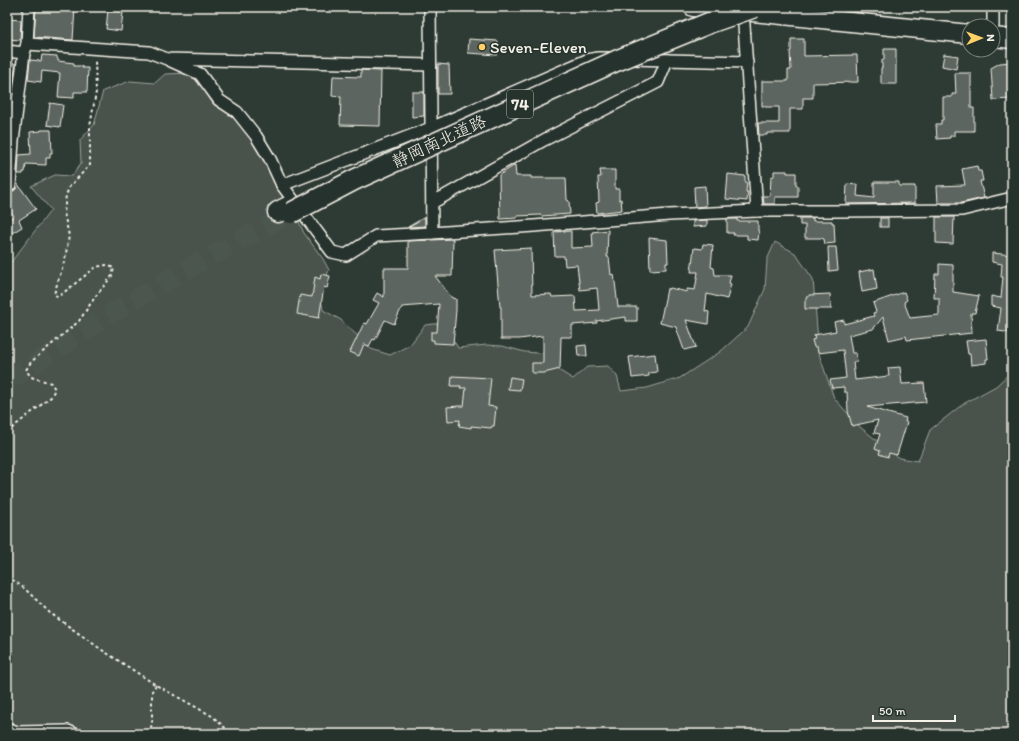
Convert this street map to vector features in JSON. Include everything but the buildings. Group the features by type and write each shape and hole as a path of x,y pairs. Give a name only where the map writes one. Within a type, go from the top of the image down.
{"highway":[{"name":"静岡南北道路","path":"284,213 616,61 742,8"}],"main road":[{"path":"694,7 742,8 961,33"},
{"path":"1001,38 1012,39"}],"street":[{"path":"7,187 10,185 13,141 29,7"},
{"path":"430,7 432,233"},
{"path":"993,7 993,18"},
{"path":"742,8 757,210"},
{"path":"7,51 25,49 95,48 149,52 200,74 219,100 237,112 256,136 270,159 282,185 332,252 346,255 376,236 757,210 962,210 1012,198"},
{"path":"282,185 431,128 588,60 598,58 747,62"},
{"path":"167,59 430,65"},
{"path":"432,203 544,140 658,82 667,60"},
{"path":"7,728 17,732 68,731 75,734"}],"path":[{"path":"7,432 51,397 56,389 51,383 31,377 26,370 31,362 79,321 95,297 112,276 114,268 106,265 96,267 58,297 54,294 65,259 69,236 64,213 66,195 70,186 90,165 90,127 96,92 95,48"},
{"path":"7,577 24,589 50,613 102,650 156,685 212,716 232,734"},
{"path":"149,734 152,724 152,691 156,685"}],"shaded area":[{"path":"190,73 214,105 233,117 251,139 288,198 304,233 323,259 329,270 320,292 323,310 341,320 371,349 390,355 410,345 425,325 443,323 458,348 486,345 502,346 525,352 549,354 555,368 573,379 587,367 608,366 617,376 621,391 647,388 680,378 720,352 748,327 765,289 767,260 775,242 795,253 813,279 819,354 834,398 860,427 899,458 918,461 930,430 963,404 996,386 1012,371 1012,734 7,734 7,263 11,262 51,210 31,186 55,175 72,176 81,163 80,140 94,125 103,91 130,81 155,83 165,74"}],"tunnel":[{"path":"7,381 109,315 187,269 281,218"}],"place":[{"name":"Seven-Eleven","path":"482,47"}]}
